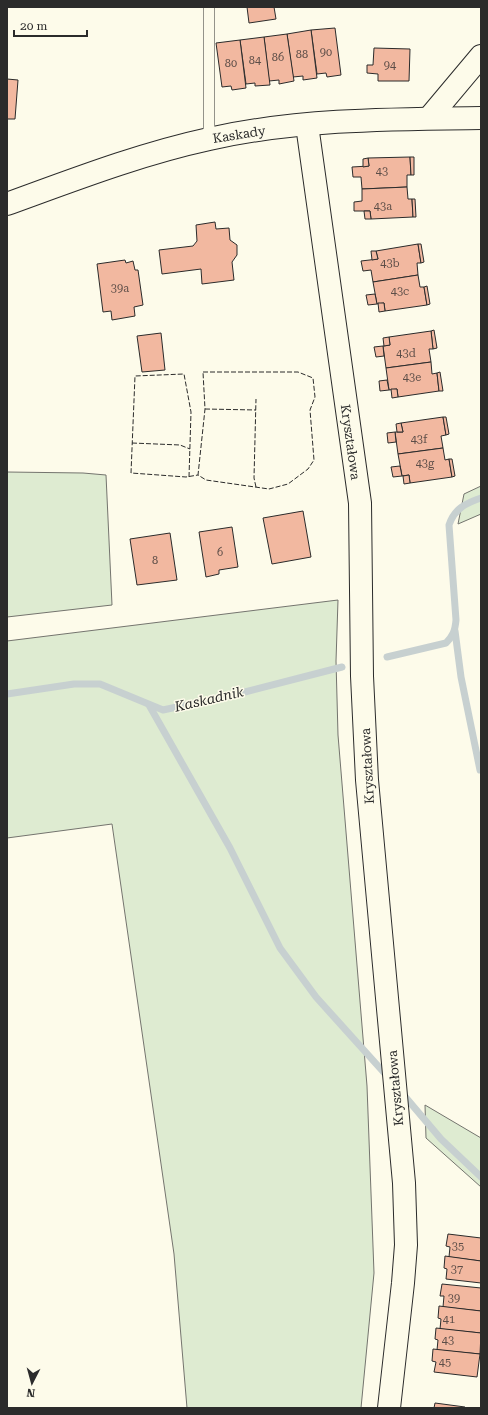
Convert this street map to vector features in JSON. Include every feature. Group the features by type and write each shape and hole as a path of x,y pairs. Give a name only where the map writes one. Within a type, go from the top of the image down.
{"street":[{"path":"429,118 481,56"},
{"name":"Kaskady","path":"7,204 154,152 209,139 307,125 429,118 481,118"},
{"name":"Kryształowa","path":"307,125 360,503 362,676 367,780 404,1183 406,1245 402,1303 389,1408"}],"lane":[{"path":"209,7 209,139"}],"green space":[{"path":"7,472 83,473 106,475 112,605 7,617"},
{"path":"481,486 481,514 458,524 464,494"},
{"path":"338,600 336,661 338,735 367,1086 374,1273 361,1408 187,1408 174,1254 112,824 7,838 7,641"},
{"path":"425,1105 481,1138 481,1187 426,1138"}],"building":[{"path":"247,7 274,7 276,19 249,23"},
{"path":"335,28 341,75 327,77 326,73 317,74 311,30"},
{"path":"311,30 317,78 303,80 303,76 293,77 287,34"},
{"path":"287,34 294,81 279,84 279,80 269,81 264,37"},
{"path":"264,37 270,85 255,86 255,83 246,84 240,40"},
{"path":"240,40 246,88 232,90 231,86 222,87 216,43"},
{"path":"374,48 410,49 409,81 378,81 378,74 367,73 367,65 373,65"},
{"path":"7,79 18,80 15,119 7,119"},
{"path":"410,157 411,175 407,175 407,187 362,189 361,177 353,177 352,167 369,166 368,158"},
{"path":"410,157 414,157 414,175 411,175"},
{"path":"368,158 369,166 363,167 363,159"},
{"path":"407,187 408,199 412,199 413,217 371,219 370,211 354,211 354,202 362,201 362,189"},
{"path":"412,199 415,199 416,217 413,217"},
{"path":"364,211 370,211 371,219 365,219"},
{"path":"215,222 216,229 229,228 230,240 237,245 237,255 232,262 234,280 202,284 201,269 162,274 159,250 193,246 197,241 196,225"},
{"path":"418,244 421,263 417,263 418,275 373,282 371,270 363,271 361,261 378,259 376,251"},
{"path":"418,244 421,244 424,262 421,263"},
{"path":"371,251 376,251 378,259 372,260"},
{"path":"125,260 126,263 133,261 135,270 138,270 143,305 134,307 135,316 112,320 111,311 103,312 97,264"},
{"path":"418,275 420,287 424,287 427,305 385,311 384,303 377,304 373,282"},
{"path":"427,286 430,304 427,305 424,287"},
{"path":"375,294 377,304 368,305 366,295"},
{"path":"378,303 384,303 385,311 379,312"},
{"path":"434,330 437,348 433,349 431,331"},
{"path":"431,331 433,349 429,349 431,362 386,368 383,346 390,345 389,337"},
{"path":"161,333 165,370 142,372 137,336"},
{"path":"389,337 390,345 384,346 383,338"},
{"path":"383,346 384,356 376,357 374,347"},
{"path":"431,362 432,374 437,373 439,391 398,397 397,389 389,390 386,368"},
{"path":"440,372 443,391 439,391 437,373"},
{"path":"387,380 389,390 380,391 379,381"},
{"path":"391,389 397,389 398,397 392,398"},
{"path":"443,417 446,435 441,436 443,448 398,454 395,432 403,432 401,423"},
{"path":"443,417 446,417 449,434 446,435"},
{"path":"401,423 403,432 397,432 396,424"},
{"path":"395,432 396,442 388,443 387,433"},
{"path":"443,448 445,460 449,459 452,477 410,483 409,475 402,476 398,454"},
{"path":"449,459 452,459 455,476 452,477"},
{"path":"400,466 402,476 393,477 391,467"},
{"path":"409,475 410,483 404,484 403,476"},
{"path":"303,511 311,557 272,564 263,518"},
{"path":"232,527 238,567 219,570 219,574 206,577 199,532"},
{"path":"170,533 177,580 137,585 130,539"},
{"path":"448,1234 481,1238 481,1261 449,1257 450,1247 446,1246"},
{"path":"445,1256 481,1261 481,1283 446,1279 447,1269 444,1268"},
{"path":"442,1284 481,1288 481,1311 443,1307 444,1296 440,1296"},
{"path":"439,1306 481,1311 481,1333 440,1329 441,1319 438,1318"},
{"path":"436,1328 481,1333 480,1354 437,1350 438,1340 435,1339"},
{"path":"433,1349 480,1354 477,1377 434,1372 436,1362 432,1361"},
{"path":"435,1403 465,1407 465,1408 434,1408"}],"waterway":[{"name":"Kaskadnik","path":"387,657 446,643 452,636 456,620 449,525 451,519 461,507 481,498"},
{"path":"455,631 461,677 480,770"},
{"name":"Kaskadnik","path":"7,694 74,684 100,684 163,710 241,693 342,667"},
{"path":"149,705 230,848 280,948 316,997 388,1077"},
{"path":"402,1093 441,1139 481,1177"}],"fence":[{"path":"203,372 298,372 313,378 315,397 310,410 314,460 308,469 288,484 269,489 206,480 198,475 205,409 203,372"},
{"path":"189,477 191,412 184,374 135,376 131,473 186,477 198,475"},
{"path":"256,399 254,478 256,487"},
{"path":"205,409 256,410"},
{"path":"132,443 180,445 190,449"}]}
